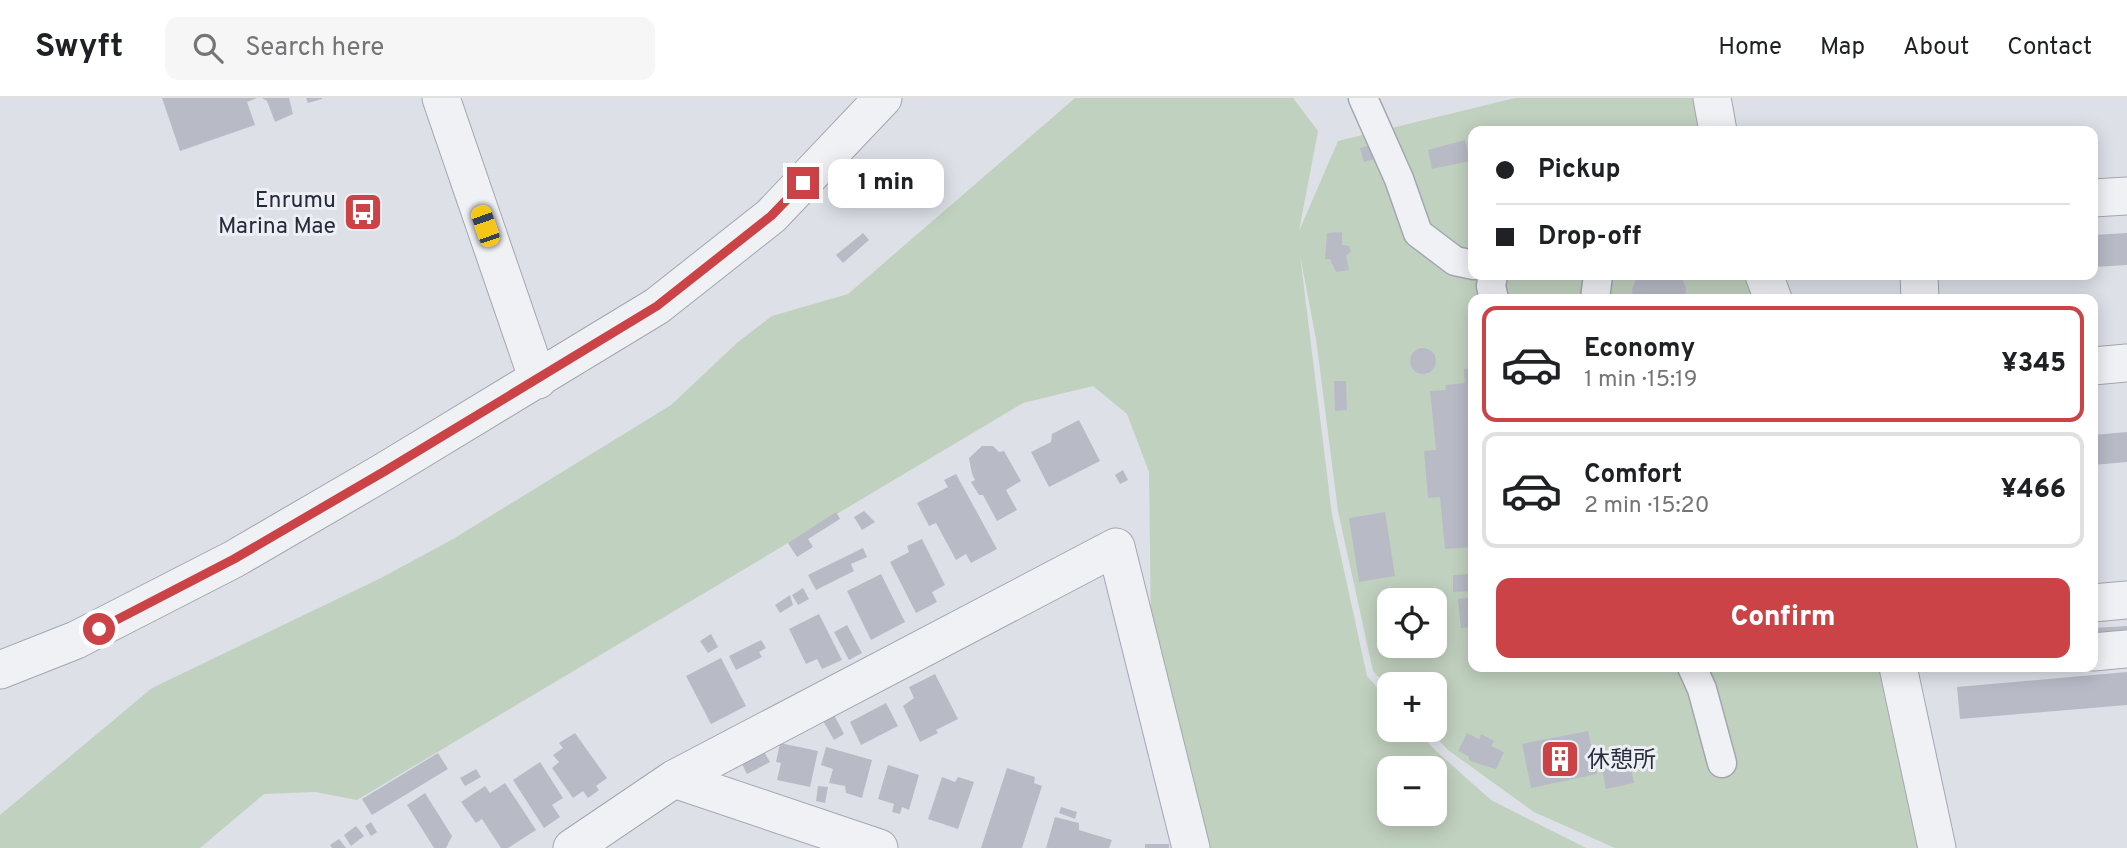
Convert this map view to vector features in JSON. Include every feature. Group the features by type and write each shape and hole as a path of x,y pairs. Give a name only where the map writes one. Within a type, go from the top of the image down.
{"street":[{"path":"441,98 538,380"},
{"path":"0,670 76,640 234,559 538,380 657,306 771,216 883,98"},
{"path":"1363,98 1399,178 1419,233 1455,261 1468,264"},
{"path":"1712,98 1717,126"},
{"path":"2098,198 2127,195"},
{"path":"2098,366 2127,363"},
{"path":"572,848 674,779 1116,547 1191,848"},
{"path":"2098,603 2127,600"},
{"path":"2098,652 2127,649"},
{"path":"1694,672 1702,689 1722,763"},
{"path":"1899,672 1937,848"},
{"path":"674,779 851,844"}],"green space":[{"path":"1075,98 1293,98 1318,131 1299,231 1338,141 1515,98 1700,98 1705,126 1468,126 1468,280 1754,280 1758,294 1468,294 1468,672 1886,672 1925,848 1615,848 1534,812 1448,750 1440,742 1447,742 1447,672 1377,672 1377,675 1373,671 1338,511 1316,339 1300,255 1332,515 1367,676 1377,687 1377,742 1427,742 1442,756 1377,756 1377,826 1447,826 1447,761 1491,800 1586,848 1202,848 1151,629 1149,472 1127,414 1093,386 1023,403 357,800 315,792 264,794 200,848 0,848 0,815 152,688 381,578 453,539 671,405 738,342 772,316 848,294"}],"building":[{"path":"162,98 257,98 247,102 255,125 180,151"},
{"path":"262,98 289,98 293,114 275,122 267,101"},
{"path":"306,98 322,98 322,99 308,103"},
{"path":"1465,140 1468,161 1432,169 1428,150"},
{"path":"1371,145 1375,159 1364,162 1360,148"},
{"path":"1342,232 1342,245 1349,246 1351,252 1346,255 1349,270 1336,272 1330,259 1325,259 1327,233"},
{"path":"863,233 869,240 843,263 836,255"},
{"path":"2127,233 2127,265 2098,267 2098,235"},
{"path":"1636,280 1683,280 1686,288 1685,294 1632,294"},
{"path":"1423,348 1432,352 1436,361 1432,370 1423,374 1414,370 1410,361 1414,352"},
{"path":"1464,369 1468,369 1468,547 1445,549 1440,497 1428,498 1424,451 1436,450 1430,391 1446,390 1445,385 1465,383"},
{"path":"1334,381 1346,381 1347,410 1335,411"},
{"path":"1079,420 1100,461 1049,487 1031,452 1051,442 1052,434"},
{"path":"2127,432 2127,462 2098,465 2098,435"},
{"path":"982,446 993,446 999,452 1004,451 1021,481 1006,490 1017,510 997,521 983,495 979,495 971,482 975,480 969,458"},
{"path":"1123,470 1128,480 1120,484 1115,475"},
{"path":"956,474 997,549 971,563 966,554 956,560 936,523 929,526 917,503 948,487 944,480"},
{"path":"864,511 875,522 862,530 854,517"},
{"path":"836,512 840,519 808,539 813,547 797,557 788,543"},
{"path":"1385,512 1395,576 1359,582 1349,518"},
{"path":"922,539 945,585 932,592 937,602 916,613 890,562 909,552 907,546"},
{"path":"863,548 867,557 851,564 854,571 816,590 808,575"},
{"path":"881,574 905,622 871,640 847,591"},
{"path":"1468,574 1468,591 1453,592 1453,575"},
{"path":"803,588 809,599 798,605 792,595"},
{"path":"790,595 793,605 780,613 775,605"},
{"path":"1468,598 1468,627 1461,628 1458,599"},
{"path":"819,614 842,660 822,669 817,659 806,664 789,629"},
{"path":"847,625 862,653 849,660 834,632"},
{"path":"2127,626 2127,641 2098,643 2098,628"},
{"path":"711,634 718,647 708,653 700,641"},
{"path":"761,640 766,648 759,652 762,657 736,670 729,656"},
{"path":"721,658 746,706 711,724 686,676"},
{"path":"2127,672 2127,705 1960,719 1957,687"},
{"path":"935,674 958,719 920,742 903,706 914,698 909,687"},
{"path":"886,703 898,726 861,745 850,722"},
{"path":"833,713 844,734 834,740 822,719"},
{"name":"休憩所","path":"1588,731 1597,774 1531,788 1522,744"},
{"path":"575,733 607,778 596,786 599,790 588,798 583,791 573,798 552,768 559,762 553,755 563,748 559,743"},
{"path":"1467,733 1479,739 1481,734 1494,741 1491,746 1504,752 1496,769 1470,761 1468,756 1458,751"},
{"path":"780,743 818,751 810,787 777,780 781,763 776,762"},
{"path":"826,747 872,760 862,798 846,793 845,786 829,783 833,769 821,765"},
{"path":"764,752 770,762 747,774 742,764"},
{"path":"438,753 448,769 372,815 362,799"},
{"path":"1629,758 1634,783 1606,789 1601,764"},
{"path":"540,762 563,798 552,805 560,817 544,828 513,780"},
{"path":"888,765 919,775 909,810 902,807 900,814 892,812 894,804 878,799"},
{"path":"1007,768 1035,777 1034,783 1042,786 1022,848 981,848"},
{"path":"476,769 481,777 465,786 460,778"},
{"path":"942,777 955,782 958,777 974,782 958,829 928,819"},
{"path":"505,783 536,830 508,848 501,848 482,819 476,823 461,802 485,786 490,793"},
{"path":"818,786 828,787 825,803 816,801"},
{"path":"425,793 452,836 446,848 434,848 407,805"},
{"path":"1061,807 1077,812 1075,819 1059,813"},
{"path":"1055,817 1079,823 1079,830 1112,840 1109,848 1046,848"},
{"path":"371,822 377,832 371,836 365,826"},
{"path":"356,826 364,836 351,846 344,835"},
{"path":"339,839 346,848 332,848 330,845"},
{"path":"1145,844 1169,844 1169,848 1145,848"}],"place":[{"name":"Enrumu Marina Mae","path":"363,212"},
{"name":"休憩所","path":"1560,759"}],"route":[{"path":"99,629 234,559 538,380 657,306 771,216 803,183"}]}
